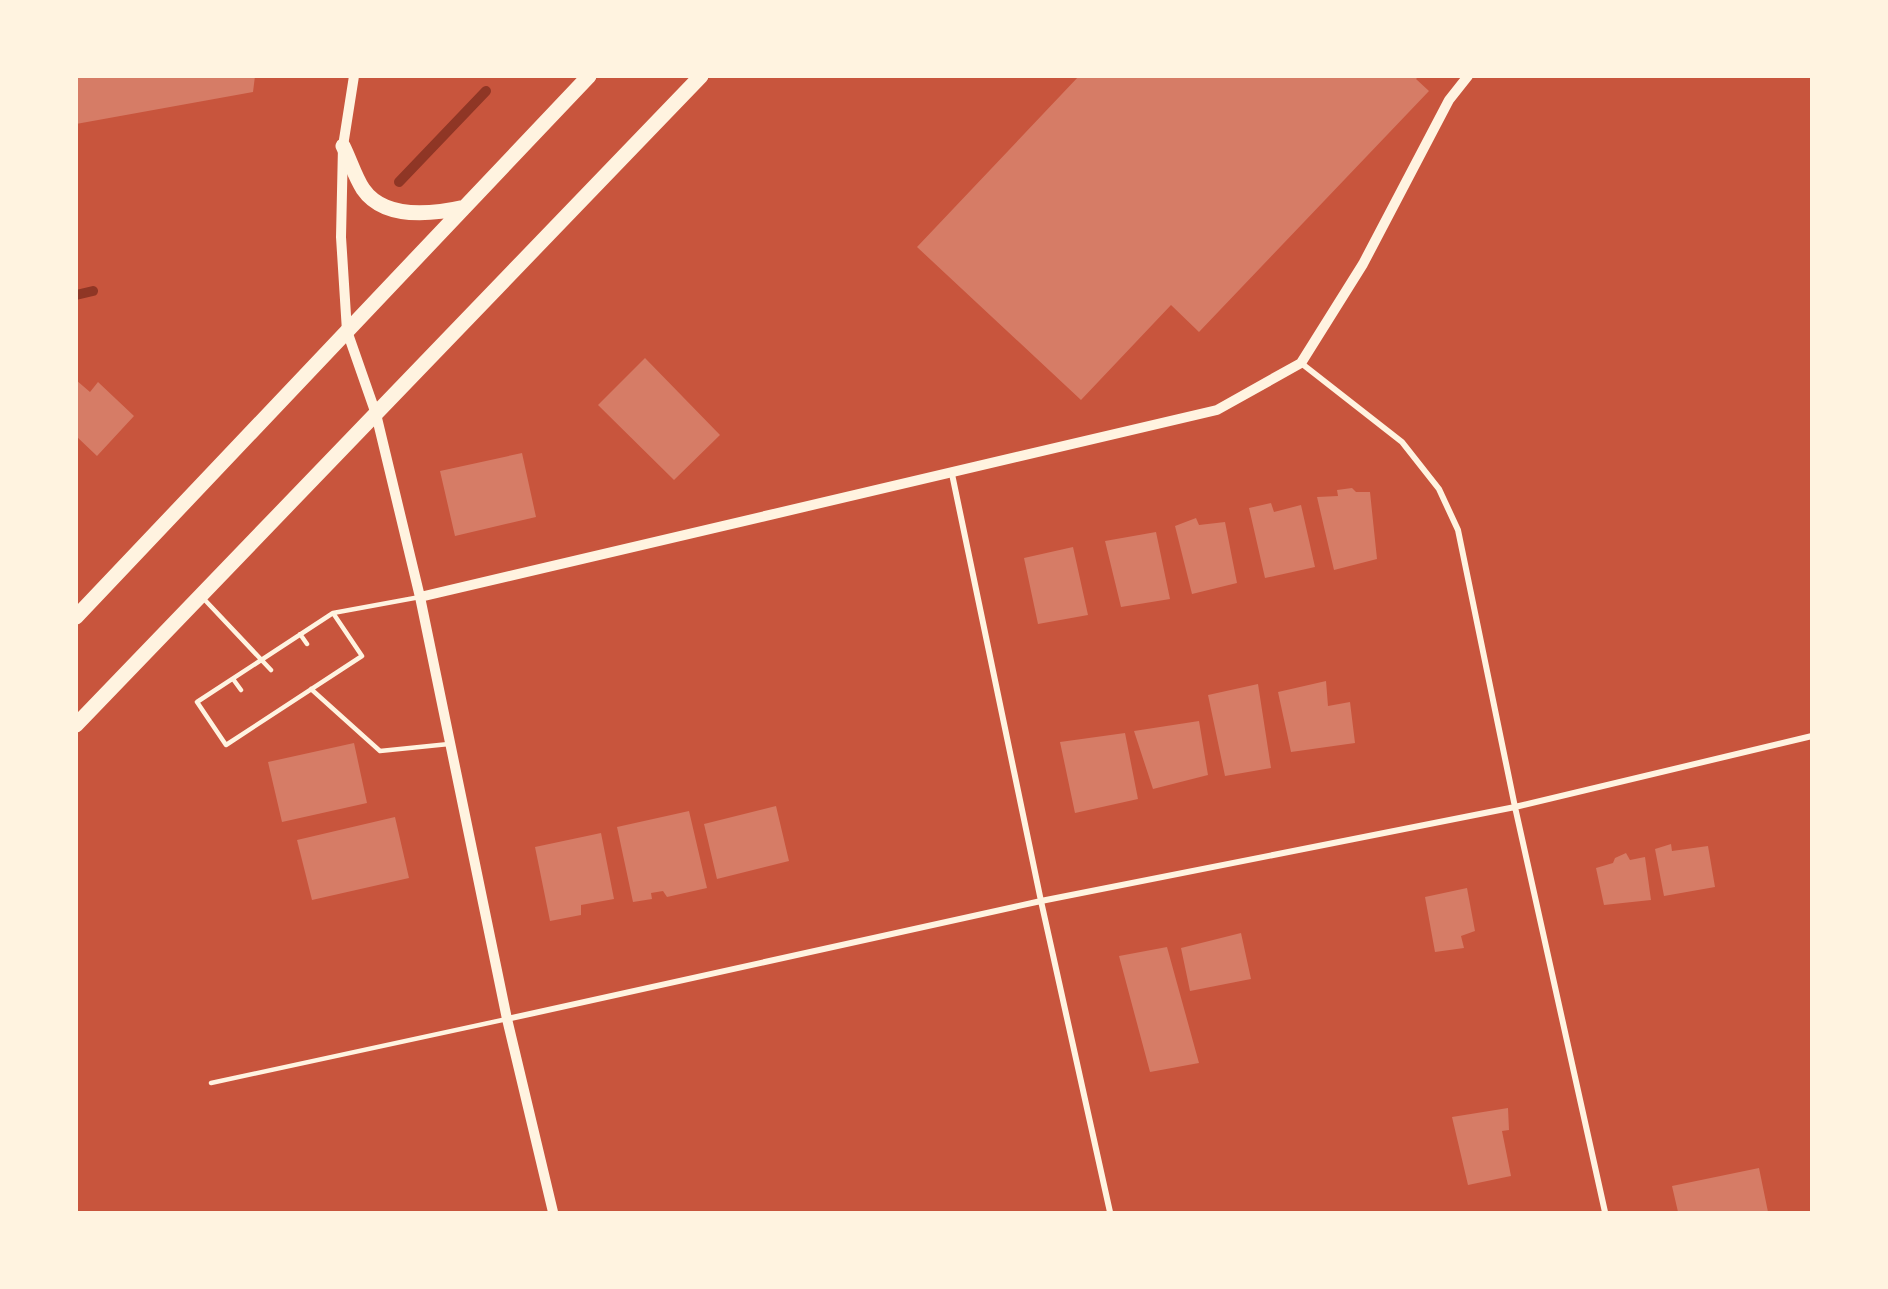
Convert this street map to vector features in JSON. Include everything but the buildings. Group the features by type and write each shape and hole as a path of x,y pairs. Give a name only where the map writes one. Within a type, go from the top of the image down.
{"main road":[{"path":"76,618 590,76"},
{"path":"76,725 701,76"},
{"path":"343,146 363,189 375,201 415,213 435,214 465,207"}],"street":[{"path":"354,76 343,146 342,237 347,331 376,414 420,597 507,1019 553,1212"},
{"path":"420,597 1217,410 1301,363 1363,264 1449,100 1468,76"},
{"path":"1301,363 1402,442 1440,489 1458,530 1515,807 1605,1212"},
{"path":"952,474 1041,901 1110,1212"},
{"path":"507,1019 1041,901 1515,807 1812,736"}],"lane":[{"path":"201,596 271,670"},
{"path":"333,613 362,656 226,745 197,702 333,613 420,597"},
{"path":"300,634 308,644"},
{"path":"325,669 330,676"},
{"path":"233,679 241,690"},
{"path":"311,689 380,752 450,744"},
{"path":"288,695 292,701"},
{"path":"259,715 262,721"},
{"path":"211,1083 507,1019"}],"waterway":[{"path":"399,182 486,91"},
{"path":"76,295 93,291"}]}
